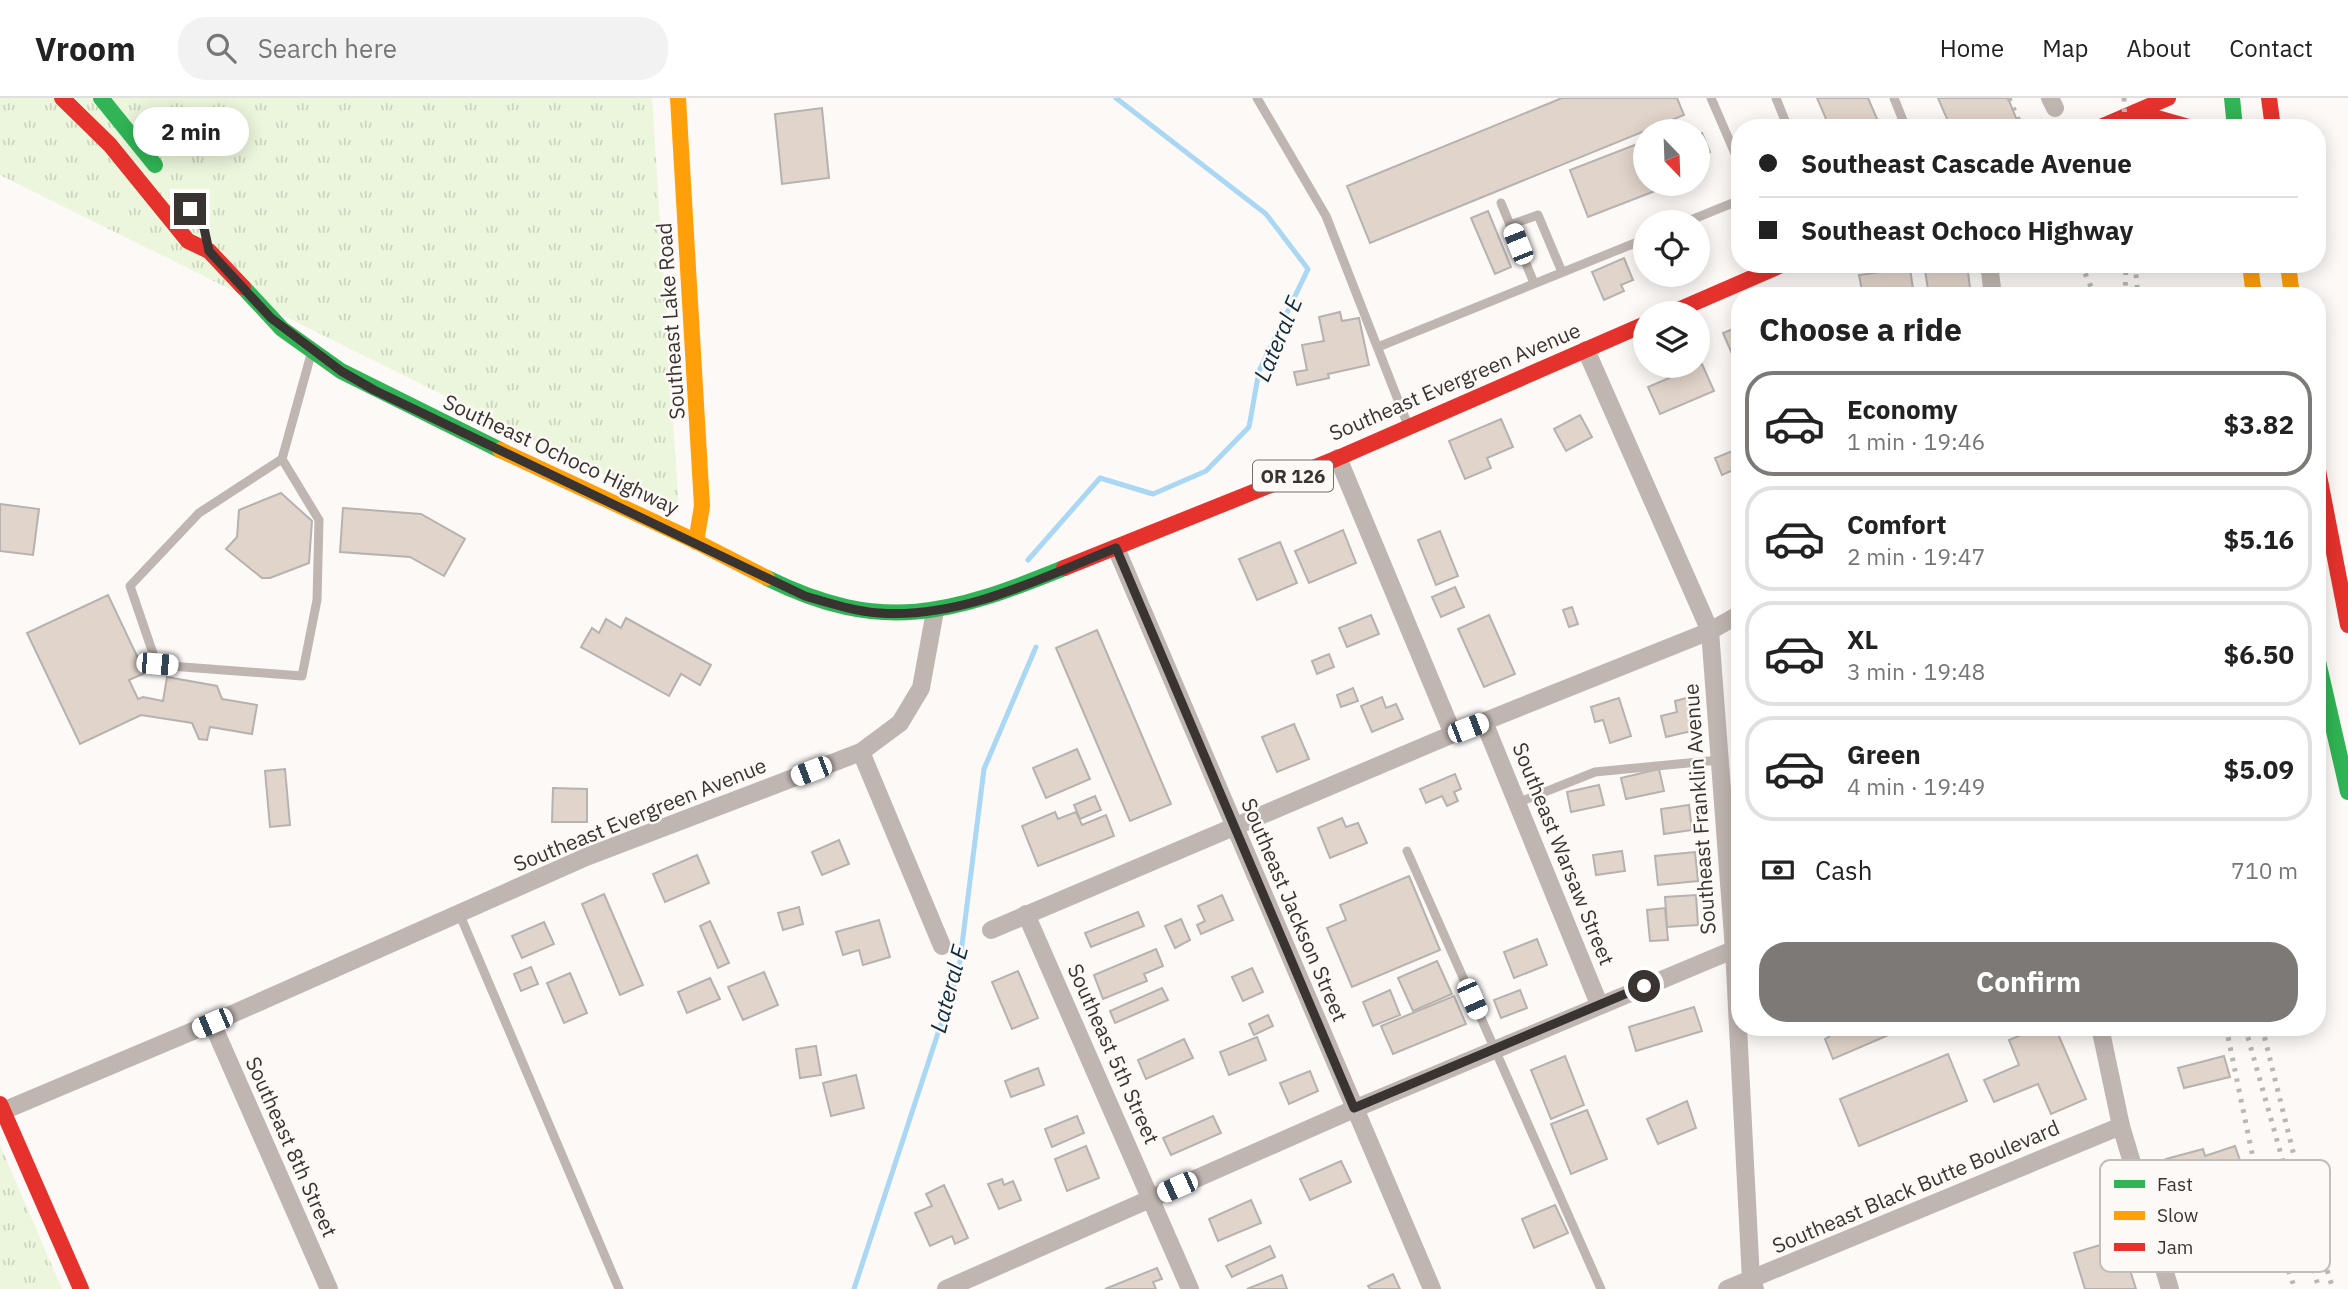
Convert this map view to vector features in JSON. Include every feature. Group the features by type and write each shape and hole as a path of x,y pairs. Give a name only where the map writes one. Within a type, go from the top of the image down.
{"main road":[{"name":"Southeast Ochoco Highway","path":"62,98 110,145 188,241 209,251 282,328 374,390 805,596 848,609 880,613 935,611"},
{"path":"101,98 163,175"},
{"name":"Southeast Lake Road","path":"678,98 702,506 696,542"},
{"path":"2119,119 2168,98"},
{"path":"2232,98 2234,119"},
{"path":"2269,98 2272,119"},
{"path":"2130,114 2152,119"},
{"path":"204,228 209,251"},
{"path":"1699,301 1763,273"},
{"name":"Southeast Evergreen Avenue","path":"935,611 990,598 1116,548 1338,458 1408,425 1633,329"},
{"path":"2326,511 2348,625"},
{"path":"2326,696 2348,792"},
{"path":"1,1107 81,1289"}],"street":[{"name":"Southeast Franklin Avenue","path":"1586,350 1710,631 1731,885"},
{"path":"1338,458 1453,734"},
{"name":"Southeast Jackson Street","path":"1116,548 1432,1289"},
{"name":"Southeast Evergreen Avenue","path":"1,1107 212,1023 586,857 861,752 900,723 921,688 935,611"},
{"path":"991,930 1453,734 1710,631 1731,619"},
{"name":"Southeast Warsaw Street","path":"1484,722 1599,1004"},
{"path":"861,752 942,946"},
{"name":"Southeast 5th Street","path":"1026,915 1190,1289"},
{"path":"950,1288 1354,1108 1731,950"},
{"name":"Southeast 8th Street","path":"212,1023 328,1289"},
{"name":"Southeast Franklin Avenue","path":"1741,1036 1753,1284"},
{"path":"2102,1036 2121,1126 2131,1160"},
{"name":"Southeast Black Butte Boulevard","path":"1727,1289 1753,1284 2121,1126"},
{"path":"2165,1272 2170,1289"}],"lane":[{"path":"1257,98 1326,216 1408,425"},
{"path":"1711,98 1731,144"},
{"path":"1776,98 1784,119"},
{"path":"1894,98 1902,119"},
{"path":"1501,203 1534,283"},
{"path":"1710,212 1731,204"},
{"path":"1510,225 1538,215 1562,272"},
{"path":"1378,347 1633,244"},
{"path":"282,459 319,520 317,600 302,676 157,664 130,586 199,513 282,459 312,350"},
{"path":"1517,803 1595,772 1719,760"},
{"path":"1407,851 1601,1289"},
{"path":"459,913 619,1289"}],"green space":[{"path":"0,98 652,98 679,512 0,175"},
{"path":"0,1145 62,1289 0,1289"}],"building":[{"path":"1562,98 1677,98 1684,115 1674,119 1633,119 1633,136 1370,243 1347,186"},
{"path":"1817,98 1868,98 1877,119 1826,119"},
{"path":"1938,98 2008,98 2016,119 1947,119"},
{"path":"822,108 829,178 782,184 775,114"},
{"path":"1633,146 1633,196 1642,196 1588,217 1570,170"},
{"path":"1488,211 1511,267 1495,274 1471,218"},
{"path":"1624,258 1633,280 1621,285 1624,291 1604,300 1592,272"},
{"path":"1911,273 1913,287 1861,287 1859,275"},
{"path":"1925,273 1968,273 1970,287 1928,287"},
{"path":"1340,312 1342,321 1359,318 1369,365 1328,374 1329,378 1297,385 1294,372 1307,370 1302,345 1324,341 1319,317"},
{"path":"1731,330 1731,351 1723,333"},
{"path":"1669,378 1708,378 1714,391 1660,414 1648,387"},
{"path":"1580,415 1592,437 1566,451 1554,429"},
{"path":"1501,419 1513,447 1487,458 1491,468 1465,479 1449,441"},
{"path":"1731,452 1731,471 1722,475 1715,458"},
{"path":"281,493 312,521 309,563 270,578 262,578 226,549 237,537 239,510"},
{"path":"0,504 39,509 33,555 0,551"},
{"path":"343,508 421,514 465,539 444,576 410,557 340,552"},
{"path":"1343,530 1356,563 1309,583 1295,551"},
{"path":"1440,531 1458,576 1436,585 1418,540"},
{"path":"1280,542 1297,583 1257,600 1239,559"},
{"path":"1455,587 1464,607 1441,617 1432,597"},
{"path":"108,595 145,673 129,680 138,699 143,697 163,701 167,677 217,686 222,699 257,705 252,734 210,727 207,740 199,739 192,723 141,715 80,744 27,633"},
{"path":"1572,607 1578,624 1569,627 1563,610"},
{"path":"1371,615 1379,634 1347,647 1339,628"},
{"path":"1489,615 1515,674 1484,687 1458,629"},
{"path":"626,618 711,665 700,685 681,674 669,696 581,647 592,628 599,633 606,619 621,628"},
{"path":"1097,630 1171,804 1130,821 1056,648"},
{"path":"1329,654 1334,667 1317,674 1312,661"},
{"path":"1353,688 1358,701 1341,707 1337,695"},
{"path":"1382,697 1386,708 1396,704 1403,719 1372,732 1361,706"},
{"path":"1690,697 1696,730 1666,737 1661,716 1677,712 1675,701"},
{"path":"1619,698 1631,736 1610,743 1603,720 1595,722 1591,707"},
{"path":"1294,724 1309,759 1277,772 1262,737"},
{"path":"1077,749 1090,779 1046,798 1033,768"},
{"path":"285,769 290,825 270,827 265,771"},
{"path":"1659,769 1664,791 1626,799 1621,778"},
{"path":"1455,774 1461,789 1454,792 1458,801 1447,806 1442,796 1426,803 1420,789"},
{"path":"1599,785 1604,805 1571,812 1567,792"},
{"path":"553,788 587,789 587,822 552,822"},
{"path":"1095,796 1101,810 1080,819 1074,805"},
{"path":"1689,805 1692,830 1664,834 1661,809"},
{"path":"1055,812 1058,819 1076,812 1082,825 1106,815 1114,836 1038,866 1022,826"},
{"path":"1342,818 1346,827 1358,823 1367,843 1330,858 1318,828"},
{"path":"839,840 849,864 822,875 812,852"},
{"path":"1622,851 1625,871 1596,875 1593,855"},
{"path":"1695,852 1698,881 1658,885 1655,856"},
{"path":"697,855 709,883 665,902 653,874"},
{"path":"1409,876 1440,950 1352,987 1327,928 1346,920 1340,905"},
{"path":"604,894 643,985 620,995 582,904"},
{"path":"1222,895 1233,920 1201,934 1197,925 1205,921 1198,906"},
{"path":"1696,895 1698,925 1667,927 1665,897"},
{"path":"799,907 803,924 783,930 778,913"},
{"path":"1665,908 1668,940 1650,941 1647,910"},
{"path":"1138,912 1144,926 1091,947 1085,933"},
{"path":"1181,919 1190,940 1175,948 1165,926"},
{"path":"879,920 890,957 863,965 859,950 843,955 836,932"},
{"path":"710,921 729,963 718,968 700,926"},
{"path":"544,922 554,944 522,958 512,936"},
{"path":"1537,939 1547,965 1514,978 1504,952"},
{"path":"1156,949 1163,966 1144,974 1147,981 1103,999 1094,975"},
{"path":"1437,961 1452,994 1413,1011 1398,978"},
{"path":"531,967 538,984 521,991 514,974"},
{"path":"1252,968 1263,992 1243,1001 1232,977"},
{"path":"1018,971 1038,1018 1012,1029 992,982"},
{"path":"764,972 778,1005 743,1020 728,987"},
{"path":"570,973 587,1013 564,1023 547,983"},
{"path":"710,978 720,999 687,1013 678,992"},
{"path":"1162,988 1168,1000 1115,1023 1110,1011"},
{"path":"1390,990 1400,1015 1373,1026 1363,1002"},
{"path":"1520,990 1527,1008 1501,1018 1494,1000"},
{"path":"1454,996 1466,1024 1393,1054 1381,1026"},
{"path":"1694,1007 1702,1031 1636,1051 1629,1027"},
{"path":"1268,1015 1273,1026 1254,1035 1249,1024"},
{"path":"1886,1036 1833,1059 1825,1039"},
{"path":"2019,1036 2059,1036 2086,1099 2051,1114 2038,1084 1994,1102 1984,1080 2019,1065 2009,1040"},
{"path":"1257,1037 1266,1060 1229,1075 1220,1052"},
{"path":"1184,1039 1193,1058 1146,1079 1138,1060"},
{"path":"816,1046 821,1075 800,1078 796,1049"},
{"path":"1948,1054 1967,1101 1859,1146 1840,1099"},
{"path":"1565,1056 1584,1105 1551,1119 1531,1070"},
{"path":"2224,1056 2230,1077 2184,1088 2178,1068"},
{"path":"1038,1068 1044,1085 1011,1097 1005,1081"},
{"path":"1310,1071 1318,1091 1289,1104 1280,1083"},
{"path":"856,1075 864,1108 831,1116 823,1083"},
{"path":"1687,1101 1696,1128 1658,1144 1647,1119"},
{"path":"1587,1110 1607,1159 1571,1174 1551,1124"},
{"path":"1077,1116 1084,1133 1052,1147 1045,1129"},
{"path":"1213,1116 1221,1133 1171,1155 1163,1138"},
{"path":"1086,1146 1099,1178 1067,1191 1055,1159"},
{"path":"2235,1146 2240,1160 2166,1159 2203,1149 2205,1156"},
{"path":"1341,1161 1351,1182 1310,1200 1300,1179"},
{"path":"1002,1179 1004,1185 1013,1181 1021,1200 999,1209 988,1184"},
{"path":"944,1185 968,1238 955,1244 952,1236 930,1246 915,1213 932,1206 926,1194"},
{"path":"1251,1200 1261,1223 1218,1241 1209,1219"},
{"path":"1555,1205 1568,1233 1534,1248 1522,1219"},
{"path":"2100,1245 2100,1272 2131,1272 2136,1289 2085,1289 2074,1253"},
{"path":"1270,1246 1275,1257 1232,1277 1226,1266"},
{"path":"1157,1268 1162,1279 1153,1282 1156,1289 1105,1289"},
{"path":"1393,1274 1400,1289 1370,1289 1368,1286"},
{"path":"1282,1275 1287,1289 1247,1289"}],"waterway":[{"name":"Lateral E","path":"1028,560 1100,478 1153,494 1206,471 1249,427 1259,371 1308,269 1266,214 1116,98"},
{"name":"Lateral E","path":"854,1289 959,969 984,769 1036,647"}],"railway":[{"path":"2009,98 2018,119"},
{"path":"2124,98 2125,119"},
{"path":"2085,273 2091,287"},
{"path":"2125,287 2126,273"},
{"path":"2136,273 2137,287"},
{"path":"2228,1036 2253,1160"},
{"path":"2248,1036 2283,1160"},
{"path":"2264,1036 2295,1160"},
{"path":"2289,1272 2295,1289"},
{"path":"2314,1272 2319,1289"},
{"path":"2328,1272 2333,1289"}],"traffic: fast":[{"path":"101,98 155,165"},
{"path":"2232,98 2234,119"},
{"path":"243,287 282,329 341,371 500,450"},
{"path":"767,578 808,596 846,607 882,612 916,612 986,597 1064,568"},
{"path":"2326,696 2348,792"}],"traffic: slow":[{"path":"678,98 702,506 696,542"},
{"path":"2251,273 2253,287"},
{"path":"2289,273 2291,287"},
{"path":"500,450 693,540 767,578"}],"traffic: jam":[{"path":"62,98 110,145 188,241 209,251 243,287"},
{"path":"2119,119 2168,98"},
{"path":"2269,98 2272,119"},
{"path":"2136,112 2160,119"},
{"path":"1699,301 1763,273"},
{"path":"1064,568 1338,458 1633,329"},
{"path":"2326,511 2348,625"},
{"path":"0,1104 81,1289"}],"route":[{"path":"190,209 204,228 209,251 244,291 282,328 341,371 374,390 805,596 848,609 880,613 935,611 990,598 1116,548 1354,1108 1644,986"}]}
